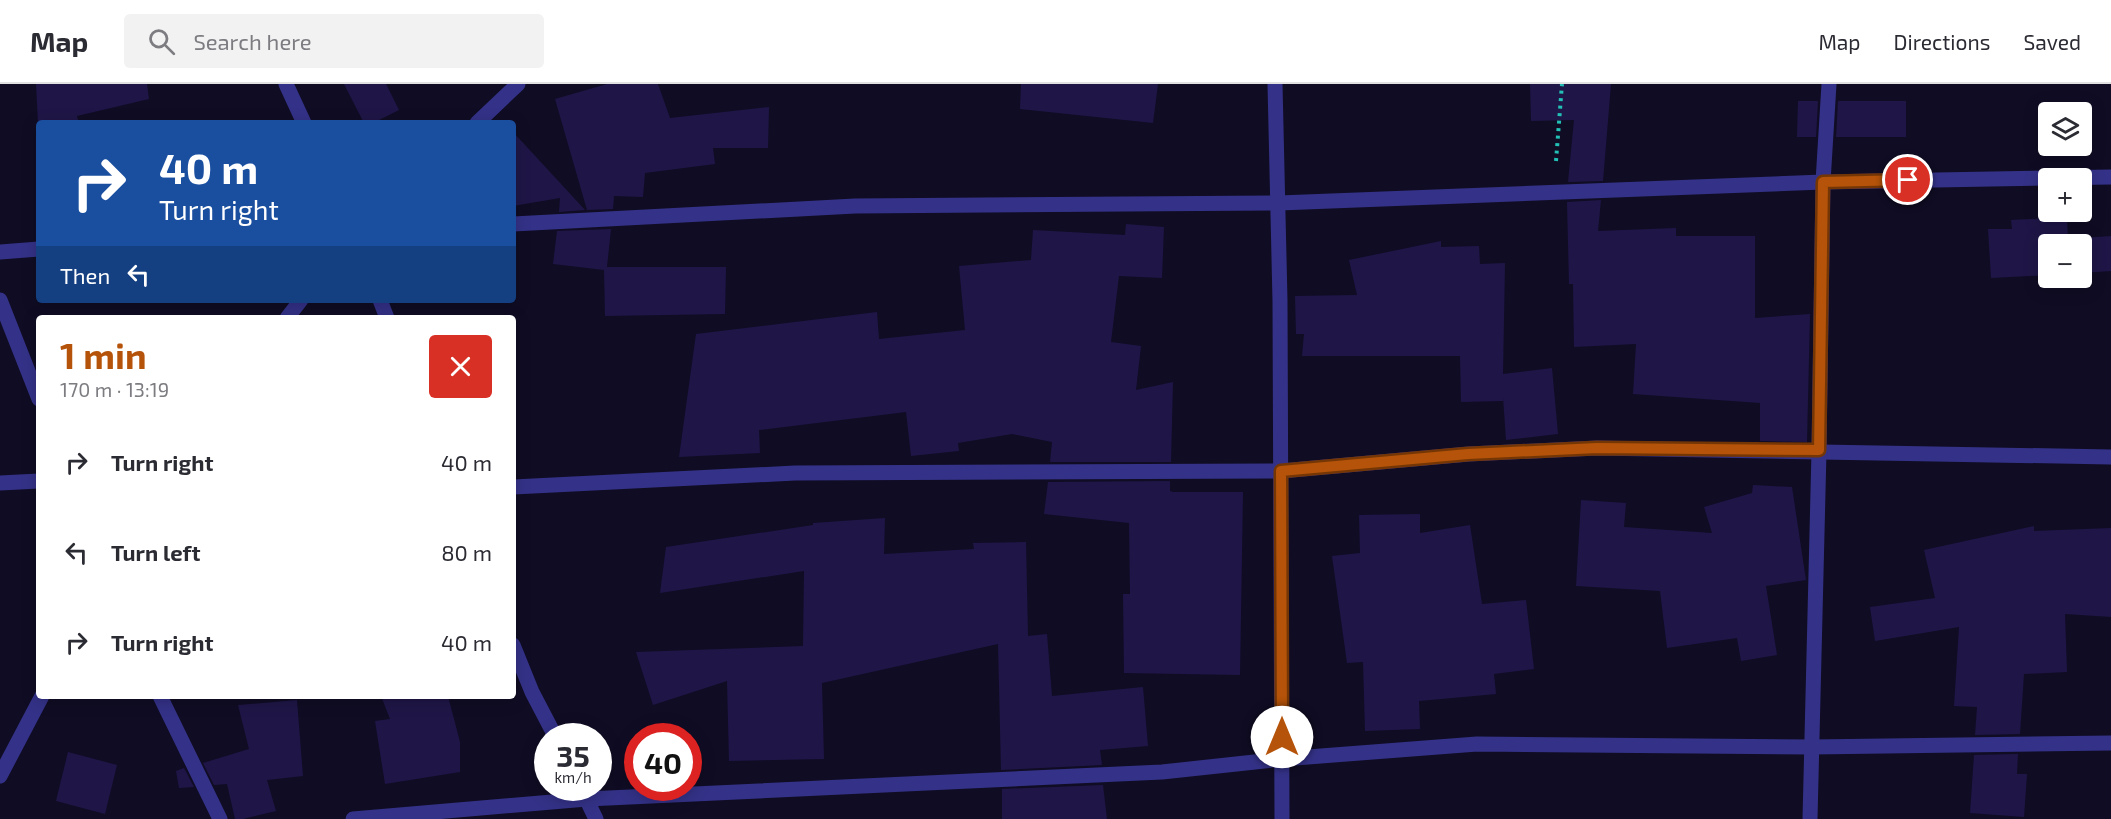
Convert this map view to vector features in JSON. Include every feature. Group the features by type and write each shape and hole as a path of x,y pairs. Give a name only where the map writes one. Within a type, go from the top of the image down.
{"street":[{"path":"286,84 303,120"},
{"path":"480,120 518,84"},
{"path":"1275,84 1279,203 1282,819"},
{"path":"1810,819 1823,182 1829,84"},
{"path":"516,224 855,206 1279,203 1823,182 2111,177"},
{"path":"0,252 36,249"},
{"path":"0,300 36,391"},
{"path":"290,315 300,303"},
{"path":"516,487 795,472 1281,471 1468,454 1597,448 1819,450 2111,457"},
{"path":"0,483 36,481"},
{"path":"516,652 532,692 548,723"},
{"path":"0,776 40,699"},
{"path":"161,699 220,819"},
{"path":"612,792 1162,772 1282,759 1477,744 1811,747 2111,743"},
{"path":"353,819 534,799"},
{"path":"588,801 596,819"}],"path":[{"path":"1554,192 1562,84"}],"building":[{"path":"36,84 147,84 149,99 77,116 78,120 38,120"},
{"path":"344,84 386,84 399,110 379,120 362,120"},
{"path":"607,84 658,84 670,118 769,107 768,148 713,148 715,164 645,173 643,197 614,196 613,209 587,210 555,99"},
{"path":"1021,84 1158,84 1153,123 1020,109"},
{"path":"1530,84 1611,84 1603,181 1568,182 1574,120 1531,121"},
{"path":"1798,101 1818,101 1816,137 1797,137"},
{"path":"1838,101 1906,101 1906,137 1836,137"},
{"path":"516,135 585,210 559,212 560,198 516,205"},
{"path":"1601,200 1598,231 1676,228 1676,236 1755,236 1755,318 1810,314 1807,442 1760,441 1760,403 1633,394 1636,344 1574,347 1573,284 1569,284 1567,202"},
{"path":"2038,219 2038,222 2067,222 2068,234 2038,234 2038,276 1991,278 1988,229 2012,229 2011,220"},
{"path":"1126,224 1164,227 1162,278 1119,276 1111,342 1141,346 1136,390 1173,382 1171,462 1050,462 1052,442 1012,434 958,443 959,451 911,456 906,412 759,430 760,453 679,457 696,334 877,312 879,339 965,330 959,266 1031,260 1033,230 1125,235"},
{"path":"611,229 607,267 726,267 725,314 605,316 604,270 553,264 557,231"},
{"path":"2111,236 2111,271 2092,272 2092,237"},
{"path":"1441,241 1441,247 1479,246 1480,264 1505,263 1503,374 1552,368 1558,434 1506,440 1503,397 1503,401 1461,402 1460,356 1302,356 1304,334 1296,334 1295,296 1357,295 1349,260"},
{"path":"1170,481 1170,491 1173,492 1243,492 1240,675 1124,673 1123,594 1130,594 1129,523 1044,514 1048,482"},
{"path":"1753,485 1792,487 1806,580 1766,586 1777,655 1741,661 1737,638 1667,648 1660,591 1576,586 1581,500 1626,503 1624,527 1712,533 1704,507 1752,493"},
{"path":"1420,514 1420,533 1470,525 1482,604 1526,600 1534,669 1494,674 1496,694 1419,701 1420,729 1365,731 1363,662 1347,663 1332,556 1360,553 1359,515"},
{"path":"885,518 884,554 974,549 973,543 1026,542 1028,636 1047,634 1052,696 1143,687 1148,746 1100,750 1102,765 1001,770 998,644 822,683 824,759 729,761 727,681 653,705 636,652 803,646 804,571 660,593 666,547 813,525 813,523"},
{"path":"2034,526 2034,531 2111,528 2111,617 2065,614 2067,672 2024,674 2020,734 1975,735 1977,707 1954,706 1959,627 1875,641 1870,607 1935,598 1924,550"},
{"path":"382,699 449,699 460,742 460,772 385,784 375,721 390,719"},
{"path":"297,700 303,776 267,780 276,811 235,819 227,784 214,785 203,763 249,749 238,705"},
{"path":"68,752 117,765 105,814 56,801"},
{"path":"2018,754 2017,774 2027,774 2024,817 1970,813 1974,755"},
{"path":"184,768 194,787 179,788 176,771"},
{"path":"1103,785 1107,819 1002,819 1002,789"}],"route":[{"path":"1282,737 1281,471 1468,454 1597,448 1819,450 1823,182 1908,180"}]}
